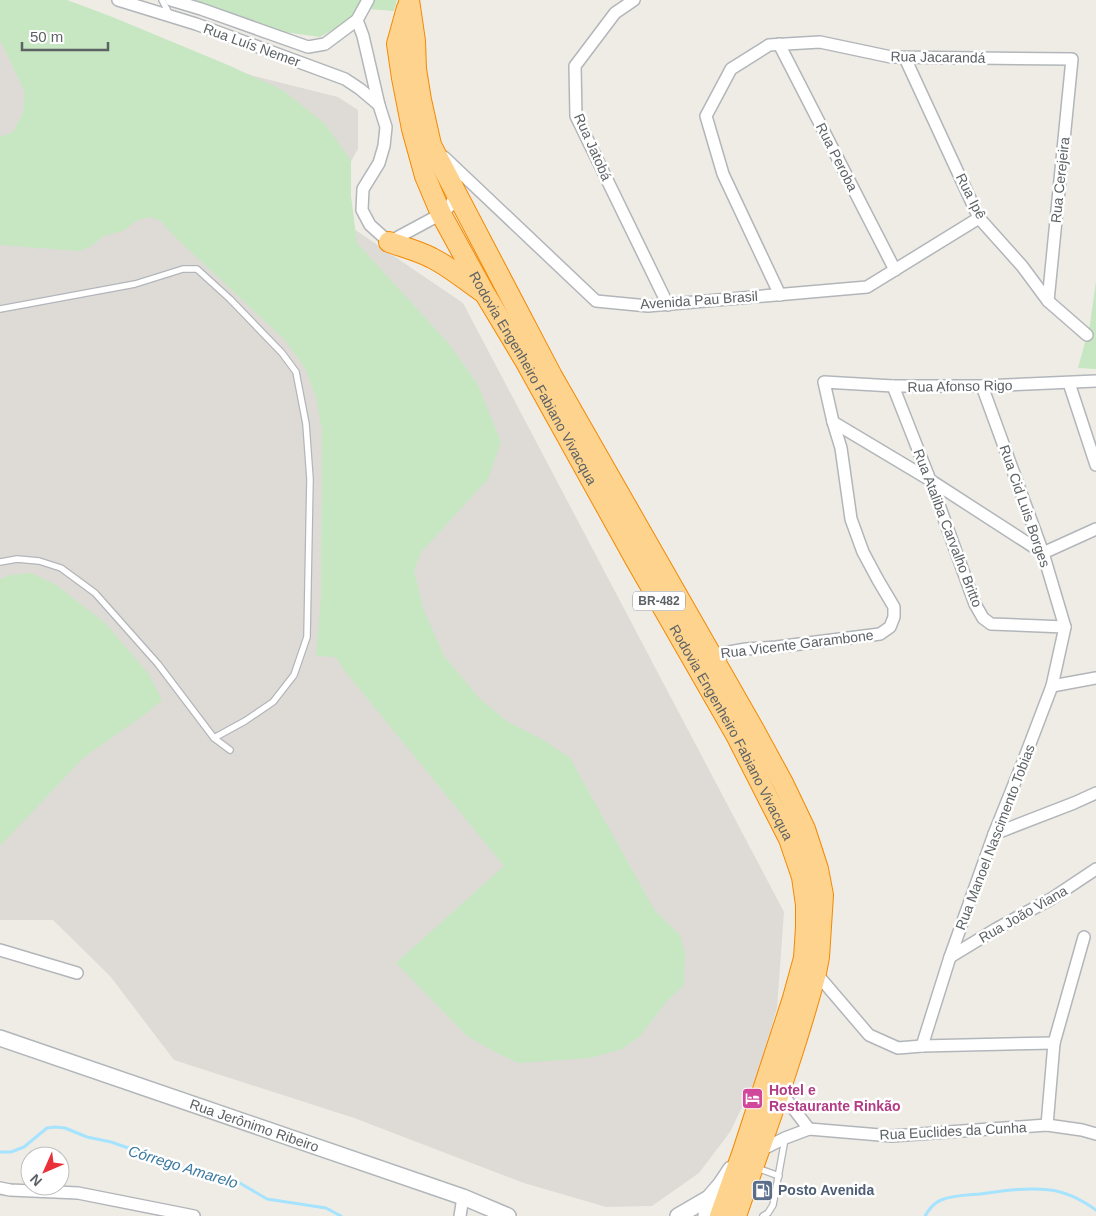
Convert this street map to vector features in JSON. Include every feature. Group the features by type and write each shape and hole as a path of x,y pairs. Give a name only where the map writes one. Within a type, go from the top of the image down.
{"highway":[{"name":"Rodovia Engenheiro Fabiano Vivacqua","path":"409,1 415,41 416,69 431,145 644,555 712,655 789,839 802,877 806,905 804,958 736,1216"},
{"name":"Rodovia Engenheiro Fabiano Vivacqua","path":"409,1 397,44 402,78 412,129 425,176 441,214 524,359 644,555 745,732 783,784 805,829 818,869 823,895 819,958 816,973 780,1091 751,1157 720,1216"},
{"path":"389,242 431,257 486,294"},
{"path":"524,359 552,376"}],"street":[{"name":"Rua Luís Nemer","path":"118,0 170,15 345,79 379,105"},
{"name":"Rua Luís Nemer","path":"171,0 308,47 325,44 356,20"},
{"path":"368,0 356,20 363,36 386,127 384,146 379,163 363,188 362,210 370,225 389,242 441,214 450,206 456,194"},
{"name":"Rua Jatobá","path":"634,0 615,13 575,66 576,116 668,305"},
{"name":"Rua Jacarandá","path":"780,295 723,174 706,116 731,69 769,45 820,42 891,57 905,58 1072,59"},
{"name":"Rua Peroba","path":"779,44 895,270"},
{"name":"Rua Ipê","path":"905,58 979,218 1022,266 1048,301 1087,335"},
{"name":"Rua Cerejeira","path":"1048,301 1072,59"},
{"name":"Avenida Pau Brasil","path":"431,145 596,301 648,306 668,305 867,287 979,218"},
{"name":"Rua Afonso Rigo","path":"824,382 893,386 982,386 1096,381"},
{"name":"Rua Vicente Garambone","path":"712,655 746,648 776,647 880,634 890,627 894,617 894,607 863,552 851,518 841,448 824,382"},
{"path":"1069,383 1096,465"},
{"name":"Rua Ataliba Carvalho Britto","path":"893,386 930,480 975,604 983,618 991,624 1065,627"},
{"name":"Rua Cid Luis Borges","path":"982,386 1043,554 1065,627"},
{"path":"833,422 930,480 1043,554 1096,528"},
{"name":"Rua Manoel Nascimento Tobias","path":"922,1046 950,957 994,834 1024,762 1052,686 1065,627"},
{"path":"1052,686 1096,678"},
{"path":"994,834 1096,793"},
{"name":"Rua João Viana","path":"950,957 1051,899 1096,869"},
{"path":"1046,1125 1054,1043 1084,937"},
{"path":"0,950 77,973"},
{"path":"816,973 869,1035 898,1048 1054,1043"},
{"name":"Rua Jerônimo Ribeiro","path":"0,1038 463,1197 508,1216"},
{"path":"780,1091 809,1129"},
{"name":"Rua Euclides da Cunha","path":"751,1157 785,1138 809,1129 892,1136 1046,1125 1096,1134"},
{"path":"678,1216 709,1198 721,1184 751,1157"},
{"path":"0,1188 78,1193 194,1216"},
{"path":"460,1216 463,1197"},
{"path":"706,1216 709,1198"}],"lane":[{"path":"162,0 170,15"},
{"path":"0,309 135,284 183,269 197,269 230,299 282,353 296,372 306,424 310,479 307,637 294,675 273,702 245,721 214,738"},
{"path":"0,562 17,559 39,561 61,568 95,594 158,664 214,738 230,750"},
{"path":"763,1216 768,1213 773,1205 785,1138"},
{"path":"751,1157 779,1176"}],"shaded area":[{"path":"0,0 254,76 338,97 358,110 358,149 339,183 354,229 463,303 784,912 777,1008 758,1074 730,1132 699,1173 652,1206 606,1207 524,1183 354,1118 174,1060 110,976 53,920 0,920"}],"green space":[{"path":"0,0 67,0 228,65 284,91 324,123 351,160 351,196 357,243 450,345 478,385 501,442 488,479 422,551 414,570 423,608 444,656 480,699 508,722 545,741 570,758 655,911 680,935 685,954 684,985 667,1001 640,1036 622,1049 590,1058 518,1063 467,1036 396,963 504,866 344,670 336,657 316,656 321,597 322,430 316,397 305,368 285,340 174,236 161,221 151,217 136,221 123,231 104,236 90,247 79,251 0,245 0,137 13,132 23,113 25,92 0,40"},
{"path":"185,0 397,0 394,11 369,9 320,37 284,32"},
{"path":"1096,281 1096,369 1078,368 1090,324"},
{"path":"31,573 55,584 105,623 148,673 162,700 83,758 0,846 0,579 11,575"}],"waterway":[{"name":"Córrego Amarelo","path":"0,1152 11,1152 24,1147 47,1128 65,1128 87,1137 111,1142 134,1150 173,1167 238,1182 267,1199 326,1208 341,1216"},
{"name":"Córrego Amarelo","path":"925,1216 938,1201 946,1198 1024,1189 1041,1189 1062,1193 1080,1200 1096,1210"}],"place":[{"name":"Hotel e Restaurante Rinkão","path":"753,1098"},
{"name":"Posto Avenida","path":"762,1190"}]}
